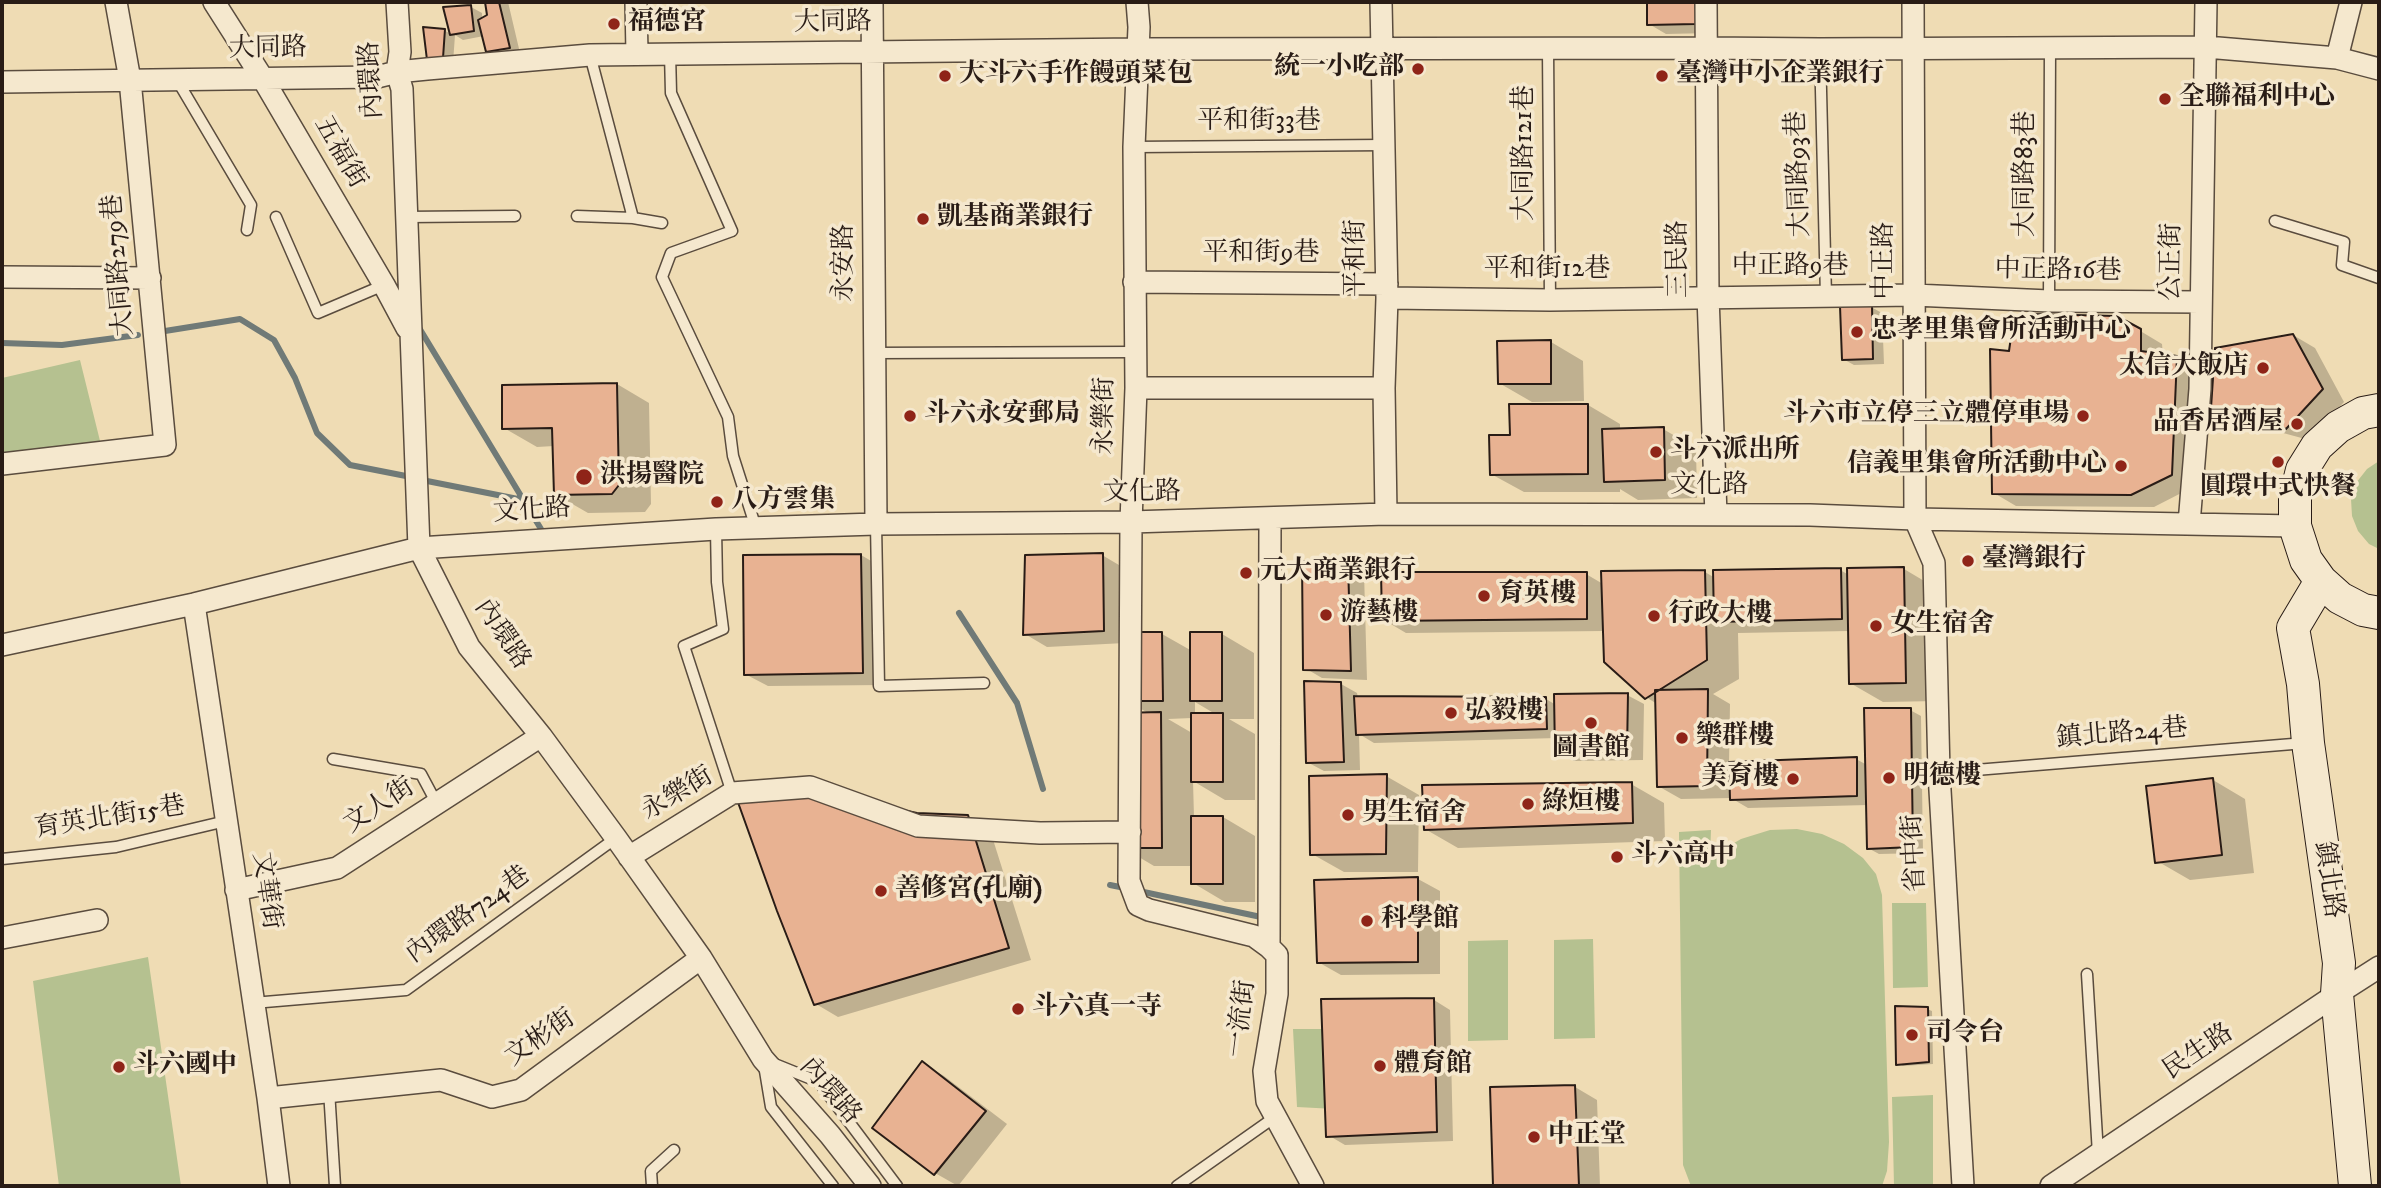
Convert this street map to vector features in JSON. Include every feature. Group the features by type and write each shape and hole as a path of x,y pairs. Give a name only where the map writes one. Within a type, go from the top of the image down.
{"street":[{"name":"大同路279巷","path":"2,464 165,445 130,80 116,2"},
{"name":"五福街","path":"214,2 272,78 411,336"},
{"name":"內環路","path":"397,2 400,52 397,72 402,89 419,548 469,647 541,736 616,838 701,958 763,1059 830,1135 870,1186"},
{"path":"636,2 637,54"},
{"name":"永安路","path":"872,2 876,524"},
{"name":"永樂街","path":"1137,2 1134,147 1136,388 1131,522 1129,881 1138,905"},
{"name":"平和街","path":"1381,2 1387,291 1384,388 1386,514"},
{"name":"三民路","path":"1706,2 1708,296 1716,515"},
{"name":"中正路","path":"1913,2 1915,519"},
{"name":"公正街","path":"2189,524 2200,389 2206,2"},
{"path":"2337,58 2351,2"},
{"name":"大同路","path":"2,82 377,77 397,72 590,55 1138,49 1820,50 2206,47 2337,58 2379,69"},
{"path":"2,277 150,278"},
{"name":"平和街9巷","path":"1134,282 1387,291"},
{"name":"平和街12巷","path":"1387,291 1550,300 1708,296"},
{"name":"中正路16巷","path":"1914,295 2049,301 2201,302"},
{"name":"中正路9巷","path":"1708,296 1914,295"},
{"path":"1136,388 1384,388"},
{"path":"2379,410 2363,413 2337,427 2317,446 2302,470 2295,498 2295,526 2306,560 2321,582 2340,598 2363,610 2379,613"},
{"name":"文化路","path":"2,645 194,604 419,548 716,529 876,524 1131,522 1386,514 1810,515 2295,526"},
{"path":"1269,947 1270,518"},
{"name":"省中街","path":"1915,519 1934,563 1939,773 1963,1186"},
{"name":"鎮北路","path":"2321,582 2293,628 2303,684 2308,743 2339,963 2337,993 2355,1186"},
{"name":"文華街","path":"194,604 279,1186"},
{"name":"文人街","path":"236,890 337,868 541,736"},
{"name":"永樂街","path":"629,857 732,793 810,787 918,826 1041,833 1130,831"},
{"name":"一流街","path":"1138,905 1254,936 1276,955 1277,994 1264,1071 1267,1101 1314,1186"},
{"path":"2,938 97,920"},
{"name":"文彬街","path":"268,1098 442,1080 492,1097 521,1090 701,958"},
{"name":"民生路","path":"2051,1186 2379,967"}],"lane":[{"name":"大同路83巷","path":"2049,301 2050,48"},
{"name":"大同路121巷","path":"1548,49 1550,300"},
{"name":"大同路93巷","path":"1820,50 1826,297"},
{"path":"670,53 671,93 732,231 671,253 662,277 728,417 733,456 756,528"},
{"path":"590,55 633,218"},
{"path":"177,80 251,205 247,230"},
{"name":"平和街33巷","path":"1134,147 1385,145"},
{"path":"405,217 515,216"},
{"path":"576,216 633,218 662,223"},
{"path":"276,217 318,313 384,285"},
{"path":"2275,220 2344,242 2342,265 2379,278"},
{"path":"874,353 1134,352"},
{"path":"876,524 879,686 984,682"},
{"path":"716,529 717,582 723,629 684,646 732,793"},
{"name":"鎮北路24巷","path":"1939,773 2308,743"},
{"path":"333,760 421,774 437,804"},
{"name":"育英北街15巷","path":"2,859 116,847 226,821"},
{"name":"內環路724巷","path":"253,1003 406,989 616,838"},
{"path":"2087,974 2098,1154"},
{"path":"763,1059 771,1107 833,1186"},
{"path":"763,1059 819,1082 897,1186"},
{"path":"329,1090 335,1186"},
{"path":"1177,1186 1275,1117"},
{"path":"652,1186 651,1171 674,1150"}],"green space":[{"path":"80,360 101,445 2,457 2,378"},
{"path":"2379,461 2379,549 2369,544 2358,531 2352,516 2351,499 2356,483 2367,469"},
{"path":"1797,829 1822,834 1844,844 1863,858 1876,874 1882,895 1889,1142 1887,1171 1882,1186 1691,1186 1683,1165 1679,832 1711,830 1710,857 1741,839 1770,830"},
{"path":"1892,903 1926,903 1928,987 1893,988"},
{"path":"1593,939 1595,1038 1554,1039 1554,940"},
{"path":"1508,940 1508,1040 1468,1041 1468,941"},
{"path":"148,957 181,1186 59,1186 33,981"},
{"path":"1293,1029 1333,1029 1335,1109 1297,1107"},
{"path":"1933,1095 1933,1186 1894,1186 1892,1097"}],"building":[{"path":"485,2 499,2 510,48 486,52 478,20 487,15"},
{"path":"1647,2 1696,2 1696,24 1647,25"},
{"path":"471,5 474,31 450,35 443,7"},
{"path":"423,27 445,29 443,58 427,60"},
{"name":"忠孝里集會所活動中心","path":"1872,305 1873,359 1842,360 1840,306"},
{"name":"斗六市立停三立體停車場","path":"2030,314 2117,316 2141,329 2141,351 2177,356 2172,475 2131,495 1992,494 1990,349 2009,351 2012,330"},
{"name":"太信大飯店","path":"2293,334 2323,389 2286,429 2211,408 2215,348"},
{"path":"1551,340 1551,384 1498,384 1497,341"},
{"name":"洪揚醫院","path":"617,383 619,485 612,494 554,495 552,428 502,429 502,385"},
{"path":"1509,404 1588,404 1588,474 1490,475 1489,435 1510,435"},
{"path":"1664,427 1665,480 1604,482 1602,429"},
{"path":"1103,553 1104,631 1023,635 1025,555"},
{"path":"861,554 863,673 744,675 743,555"},
{"name":"游藝樓","path":"1302,561 1348,561 1351,671 1303,670"},
{"name":"女生宿舍","path":"1904,567 1906,683 1849,684 1847,568"},
{"path":"1841,568 1842,619 1714,622 1713,570"},
{"name":"行政大樓","path":"1705,570 1707,660 1645,699 1604,662 1601,571"},
{"name":"育英樓","path":"1381,572 1587,572 1587,619 1382,621"},
{"path":"1123,632 1162,632 1163,701 1123,701"},
{"path":"1190,632 1222,632 1222,701 1190,701"},
{"path":"1304,681 1341,682 1344,762 1306,763"},
{"name":"樂群樓","path":"1708,689 1707,786 1657,787 1655,690"},
{"name":"圖書館","path":"1628,693 1627,752 1555,753 1554,694"},
{"name":"弘毅樓","path":"1354,696 1546,697 1547,729 1356,735"},
{"name":"明德樓","path":"1864,708 1911,708 1913,847 1867,849"},
{"path":"1161,712 1162,848 1120,848 1119,713"},
{"path":"1191,713 1223,713 1223,782 1191,782"},
{"name":"美育樓","path":"1857,757 1857,796 1730,800 1729,762"},
{"name":"男生宿舍","path":"1387,774 1386,854 1310,855 1309,776"},
{"path":"2213,778 2222,855 2155,863 2146,786"},
{"name":"綠烜樓","path":"1632,782 1633,823 1424,830 1422,785"},
{"name":"善修宮(孔廟)","path":"800,788 917,813 968,815 1009,948 814,1005 735,794"},
{"path":"1191,816 1223,816 1223,884 1191,884"},
{"name":"科學館","path":"1418,877 1418,962 1317,963 1314,880"},
{"name":"體育館","path":"1434,998 1437,1132 1326,1137 1321,999"},
{"name":"司令台","path":"1895,1006 1928,1007 1929,1062 1896,1065"},
{"path":"922,1061 986,1111 934,1175 872,1128"},
{"name":"中正堂","path":"1575,1085 1579,1186 1493,1186 1490,1087"}],"waterway":[{"path":"165,331 240,319 274,340 295,378 317,433 350,465 411,477"},
{"path":"418,326 541,529"},
{"path":"2,343 62,345 138,335"},
{"path":"422,480 523,500"},
{"path":"959,613 1017,703 1043,789"},
{"path":"1110,885 1125,888"},
{"path":"1139,891 1261,917"}],"place":[{"name":"福德宮","path":"614,24"},
{"name":"統一小吃部","path":"1418,69"},
{"name":"大斗六手作饅頭菜包","path":"945,76"},
{"name":"臺灣中小企業銀行","path":"1662,76"},
{"name":"全聯福利中心","path":"2165,99"},
{"name":"凱基商業銀行","path":"923,219"},
{"name":"忠孝里集會所活動中心","path":"1857,332"},
{"name":"太信大飯店","path":"2263,368"},
{"name":"斗六永安郵局","path":"910,416"},
{"name":"斗六市立停三立體停車場","path":"2083,416"},
{"name":"品香居酒屋","path":"2297,424"},
{"name":"斗六派出所","path":"1656,452"},
{"name":"圓環中式快餐","path":"2278,462"},
{"name":"信義里集會所活動中心","path":"2121,466"},
{"name":"洪揚醫院","path":"584,477"},
{"name":"八方雲集","path":"717,502"},
{"name":"臺灣銀行","path":"1968,561"},
{"name":"元大商業銀行","path":"1246,573"},
{"name":"育英樓","path":"1484,596"},
{"name":"游藝樓","path":"1326,615"},
{"name":"行政大樓","path":"1654,616"},
{"name":"女生宿舍","path":"1876,626"},
{"name":"弘毅樓","path":"1451,713"},
{"name":"圖書館","path":"1591,723"},
{"name":"樂群樓","path":"1682,738"},
{"name":"明德樓","path":"1889,778"},
{"name":"美育樓","path":"1793,779"},
{"name":"綠烜樓","path":"1528,804"},
{"name":"男生宿舍","path":"1348,815"},
{"name":"斗六高中","path":"1617,857"},
{"name":"善修宮(孔廟)","path":"881,891"},
{"name":"科學館","path":"1367,921"},
{"name":"斗六真一寺","path":"1018,1009"},
{"name":"司令台","path":"1912,1035"},
{"name":"體育館","path":"1380,1066"},
{"name":"斗六國中","path":"119,1067"},
{"name":"中正堂","path":"1534,1137"}]}
